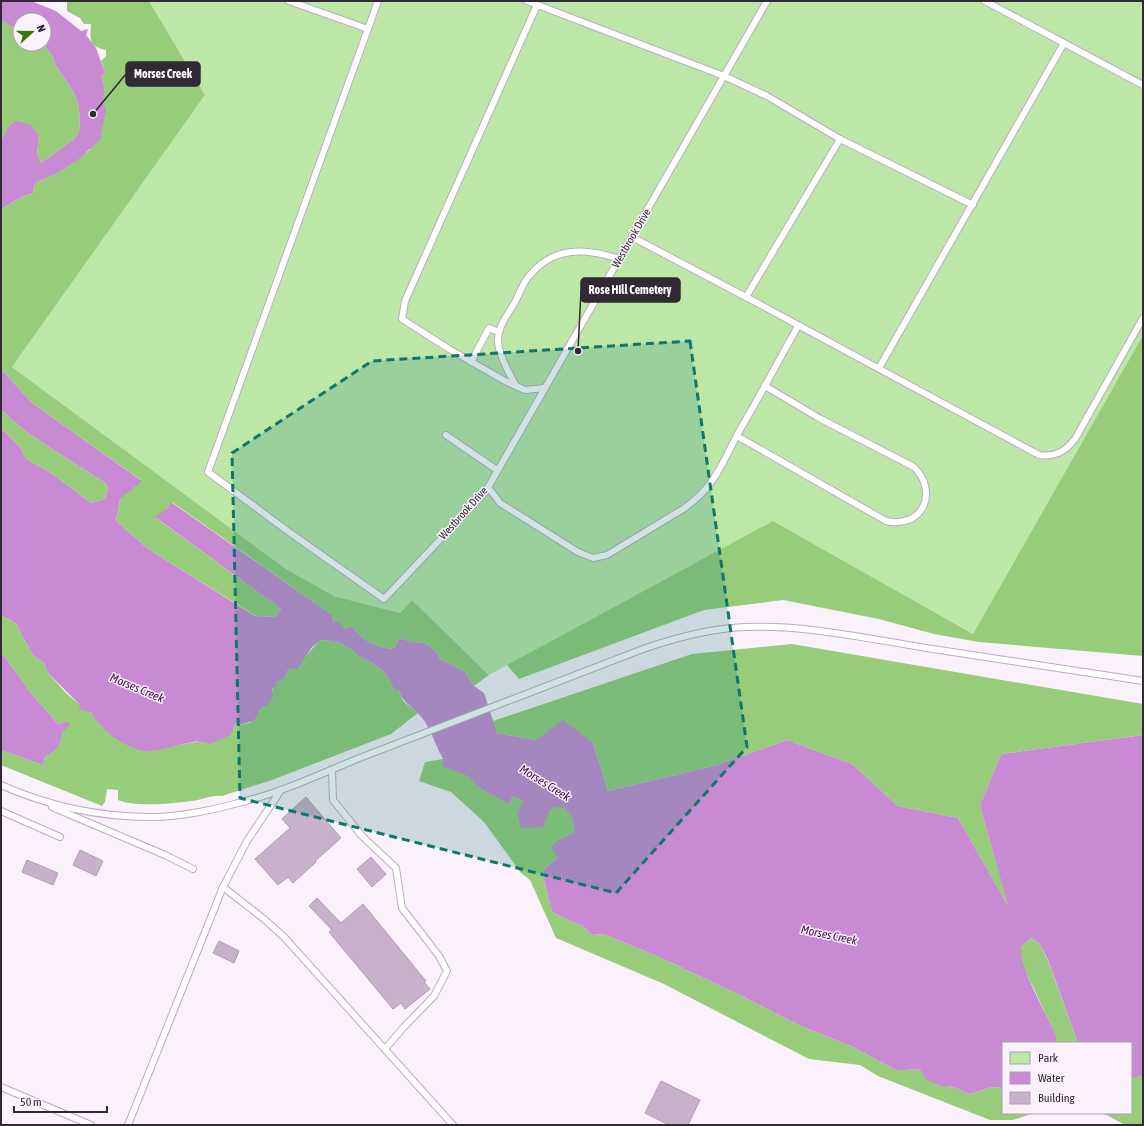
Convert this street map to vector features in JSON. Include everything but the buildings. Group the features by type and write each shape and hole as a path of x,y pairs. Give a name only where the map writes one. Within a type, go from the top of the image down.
{"lane":[{"path":"289,1 368,29 378,1"},
{"path":"527,1 724,76 767,96 840,139 973,205"},
{"name":"Westbrook Drive","path":"368,29 208,472 289,532 384,599 486,491 767,1"},
{"path":"984,1 1143,84"},
{"path":"537,4 450,203 405,301 402,319 471,362 516,386 525,390 545,388"},
{"path":"879,368 1064,43"},
{"path":"746,298 840,139"},
{"path":"632,238 879,368 1032,452 1047,456 1055,455 1066,449 1075,439 1143,318"},
{"path":"516,386 505,365 498,341 501,325 528,276 540,264 560,253 584,251 605,254 619,259"},
{"path":"488,487 500,503 578,552 593,558 600,557 615,550 691,504 707,489 714,480 798,326"},
{"path":"471,362 489,328 499,332"},
{"path":"737,436 886,521 894,523 906,522 915,517 922,509 926,498 926,486 921,474 914,467 819,418 765,386"},
{"path":"446,435 497,470"},
{"path":"14,791 46,803 80,811 151,817 182,815 248,801 281,790 636,651 672,639 701,632 732,628 765,627 825,632 1143,681"},
{"path":"332,770 334,800 362,836 396,868 402,908 439,956 447,971 434,996 403,1028 386,1050"},
{"path":"1,785 165,855 193,869"},
{"path":"128,1125 223,887 247,841 281,790"},
{"path":"1,812 60,837"},
{"path":"223,887 264,919 284,937 453,1125"},
{"path":"1,1087 91,1125"}],"highlighted area":[{"path":"690,341 747,747 616,893 240,798 232,453 372,361"}],"green space":[{"path":"67,1 149,1 205,95 12,367 286,569 334,596 400,613 412,600 489,675 474,686 465,672 439,658 435,650 424,643 412,642 399,638 396,646 392,649 369,642 360,636 352,626 345,629 334,622 332,615 172,502 168,508 156,518 281,609 275,617 256,616 148,549 116,521 120,499 141,480 32,403 1,369 1,209 23,196 33,194 34,186 37,182 54,175 90,150 102,105 103,95 101,77 105,73 101,61 106,56 106,50 96,47 92,42 91,24 84,24 80,18 67,11"},
{"path":"149,1 1143,1 1143,335 973,634 773,521 489,675 412,600 400,613 334,596 286,569 12,367 205,95"},
{"path":"1,19 12,26 12,52 49,52 78,102 80,119 79,132 73,140 41,163 37,155 39,135 7,128 1,141"},
{"path":"1143,335 1143,656 979,642 934,634 879,619 783,600 704,610 519,679 507,665 773,521 973,634"},
{"path":"1,410 28,433 105,483 108,487 105,499 91,503 51,473 26,459 20,447 1,428"},
{"path":"1,615 17,624 22,636 34,656 44,663 48,673 67,694 91,712 102,727 145,751 201,741 234,726 250,723 259,710 264,707 276,683 285,678 288,670 302,661 321,640 343,644 383,671 394,690 399,690 403,701 418,713 391,734 272,780 222,796 169,803 135,804 118,800 118,790 107,789 105,802 102,806 1,765 1,750 43,765 45,757 51,753 67,721 58,724 31,693 1,652"},
{"path":"792,644 1143,704 1143,735 1001,754 980,805 1009,908 958,818 898,806 852,764 787,740 717,765 608,791 593,743 536,740 497,733 493,721 692,654"},
{"path":"443,759 460,772 469,776 481,789 509,803 512,797 522,800 523,804 549,811 556,807 565,807 573,819 574,832 560,839 558,858 544,869 544,880 552,912 584,927 592,935 603,934 659,957 801,1026 853,1047 896,1070 920,1069 950,1086 970,1094 992,1087 1002,1088 1002,1114 1031,1114 1013,1120 990,1120 878,1076 860,1065 809,1059 664,984 556,938 530,880 521,873 484,822 451,792 419,781 425,762"},
{"path":"1031,938 1040,944 1048,961 1078,1042 1057,1042 1052,1027 1023,966 1020,952 1023,944"},
{"path":"1143,1075 1143,1125 1125,1125 1105,1114 1132,1114 1132,1079"}],"water":[{"path":"1,1 31,1 56,11 81,31 88,29 86,35 96,48 105,73 101,77 104,88 103,103 106,110 100,140 79,159 54,175 37,182 34,186 33,194 23,196 1,209 1,141 7,128 16,121 31,125 39,135 37,155 41,163 73,140 79,132 80,119 78,102 49,52 52,52 52,12 12,12 12,26 1,19"},
{"path":"1,369 32,403 142,481 120,499 116,521 148,549 255,616 275,617 281,609 155,517 168,508 171,502 332,615 334,622 340,623 345,629 352,626 364,639 385,648 392,649 396,646 399,638 412,642 424,643 435,650 439,658 465,672 474,686 484,693 497,733 536,740 563,720 593,743 608,791 717,765 787,740 852,764 898,806 958,818 1008,906 980,805 1001,754 1143,735 1143,1075 1132,1079 1132,1042 1078,1042 1048,960 1040,944 1031,938 1022,946 1021,953 1023,962 1026,973 1055,1033 1057,1042 1002,1042 1002,1088 992,1087 970,1094 950,1086 945,1087 926,1080 920,1069 896,1070 853,1047 801,1026 659,957 603,934 592,935 584,927 552,912 544,880 544,869 558,858 551,847 560,839 574,832 573,819 565,808 556,807 549,811 543,827 521,828 517,812 523,804 522,800 512,797 509,804 481,789 468,776 442,766 443,759 423,719 406,702 399,690 394,690 383,671 343,644 321,640 312,647 297,670 293,668 288,670 285,678 276,683 276,687 272,689 272,700 259,710 256,718 250,722 234,726 230,735 210,744 194,742 158,750 145,751 134,748 116,739 99,724 91,712 80,710 79,704 48,673 44,663 34,656 22,636 17,624 1,615 1,428 20,447 26,459 51,473 91,503 105,499 108,487 105,483 28,433 1,410"},
{"path":"1,652 31,693 58,724 67,721 70,725 62,732 57,747 45,757 43,765 1,750"}],"place":[{"name":"Morses Creek","path":"93,114"},
{"name":"Rose Hill Cemetery","path":"578,351"}]}
